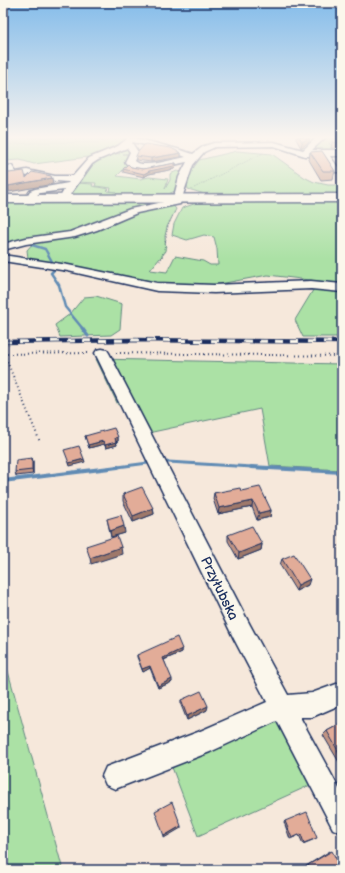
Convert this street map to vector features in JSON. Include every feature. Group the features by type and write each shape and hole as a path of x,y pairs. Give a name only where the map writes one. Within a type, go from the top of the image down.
{"main road":[{"path":"3,199 342,198"}],"street":[{"path":"49,178 73,183"},
{"path":"64,199 77,178"},
{"path":"3,247 26,241 71,235 93,228 134,211 179,198 185,178"},
{"path":"26,183 55,179"},
{"path":"30,199 32,193 38,190 73,183"},
{"path":"3,258 68,268 157,287 214,289 311,285 342,288"},
{"name":"Przyłubska","path":"102,353 242,632 342,820"},
{"path":"115,776 201,743 282,706 312,705 342,692"}],"path":[{"path":"160,261 166,251 165,236 167,227 172,219 179,198 186,192 216,178"},
{"path":"40,442 4,354 102,353 342,356"}],"green space":[{"path":"81,178 140,179 156,178 168,179 165,189 170,178 180,178 177,190 166,195 69,195 76,183 93,184 92,186 109,189 107,191 116,192 110,191 111,188 95,186 96,183 78,182"},
{"path":"188,178 305,178 314,182 328,185 342,185 342,194 206,194 204,201 342,201 342,284 268,275 203,287 156,286 27,261 27,250 35,241 93,228 3,246 3,202 169,201 176,209 167,227 165,236 166,251 150,270 167,272 175,256 203,261 210,265 218,265 217,249 214,237 204,235 187,240 172,235 174,224 182,208 203,201 205,194 188,189"},
{"path":"315,287 342,290 342,337 303,337 295,320"},
{"path":"96,296 122,304 120,329 111,335 60,337 55,325 70,314 84,297"},
{"path":"96,359 342,364 342,470 270,466 260,409 148,433 132,405 118,405"},
{"path":"3,653 9,675 63,870 3,870"},
{"path":"276,705 317,782 198,836 167,754"}],"building":[{"path":"5,178 52,178 8,186"},
{"path":"114,428 118,437 115,438 116,442 105,445 103,441 88,445 85,436"},
{"path":"79,446 84,459 69,463 64,450"},
{"path":"32,458 32,470 15,472 16,460"},
{"path":"142,487 153,508 133,516 123,494"},
{"path":"260,487 271,510 259,513 253,501 219,508 214,493 240,488 241,491"},
{"path":"121,515 124,526 110,531 107,519"},
{"path":"252,526 262,544 239,553 228,535"},
{"path":"117,536 121,547 90,558 86,546"},
{"path":"294,554 310,579 298,585 282,559"},
{"path":"177,637 182,649 163,658 172,679 158,686 150,666 142,669 137,655"},
{"path":"201,691 208,706 187,716 181,700"},
{"path":"342,723 342,758 327,731"},
{"path":"172,802 181,826 164,836 155,811"},
{"path":"307,812 317,838 304,843 301,834 292,838 285,821"},
{"path":"332,851 342,870 311,870 308,865"}],"waterway":[{"path":"33,240 32,245 45,249 54,265"},
{"path":"54,267 54,270 51,273 59,285 65,307 83,329"},
{"path":"82,328 88,336"},
{"path":"168,462 255,467"},
{"path":"113,468 148,463"},
{"path":"113,468 118,467"},
{"path":"255,467 342,472"},
{"path":"255,467 268,468"},
{"path":"3,481 113,468"}],"railway":[{"path":"3,342 131,340 342,342"}]}
